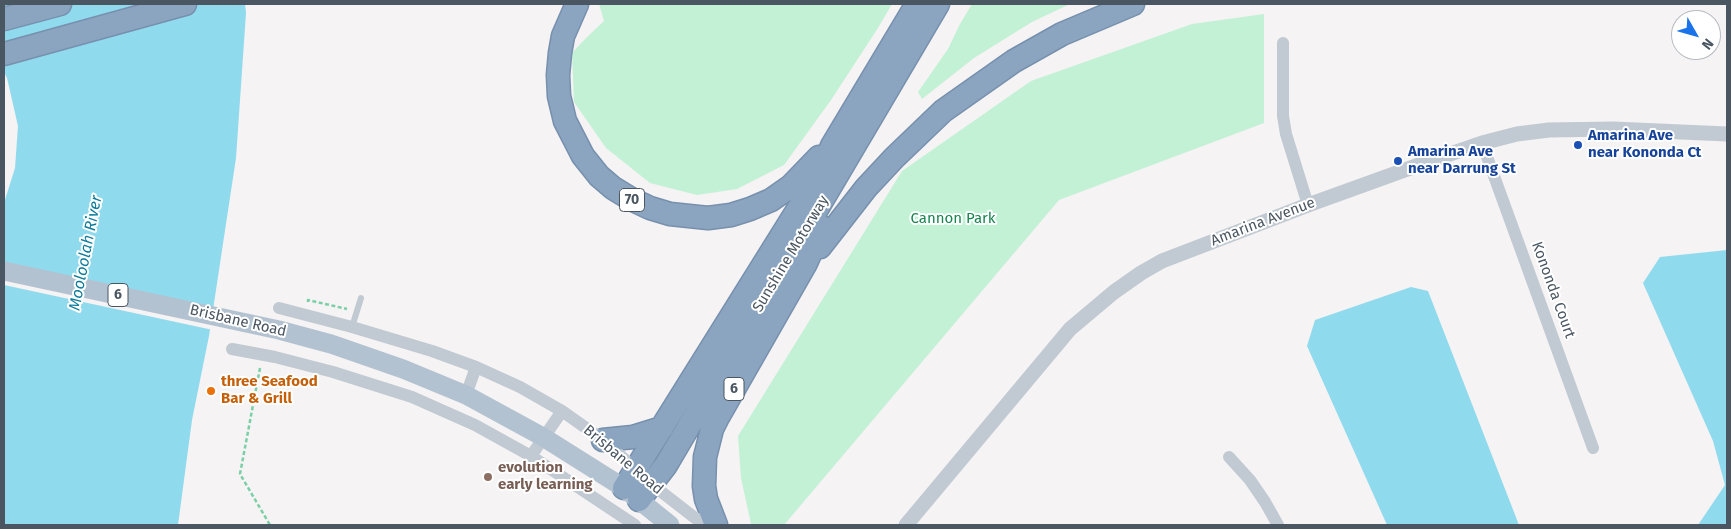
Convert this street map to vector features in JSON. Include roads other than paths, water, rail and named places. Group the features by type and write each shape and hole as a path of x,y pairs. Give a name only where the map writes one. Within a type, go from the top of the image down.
{"highway":[{"path":"4,19 60,4"},
{"path":"4,54 185,4"},
{"name":"70","path":"577,4 563,36 558,75 559,96 565,121 572,137 588,163 613,188 631,199 650,208 670,214 708,218 750,210 771,200 784,191 806,173 820,156 832,146"},
{"path":"806,263 866,188 943,111 1014,61 1062,34 1133,4"},
{"name":"Sunshine Motorway","path":"638,485 662,428 820,174 832,146 930,6"},
{"name":"Sunshine Motorway","path":"638,485 666,465 720,375 930,6"},
{"name":"6","path":"716,525 706,500 704,486 705,457 712,429 806,263 816,239 928,39 930,6"},
{"path":"603,440 633,437 662,428"}],"main road":[{"name":"Brisbane Road","path":"4,271 280,330 331,344 403,369 466,395 543,437 638,485 670,525"}],"street":[{"path":"1283,43 1283,116 1286,134 1308,205"},
{"name":"Amarina Avenue","path":"906,525 1070,329 1141,272 1171,258 1308,205 1482,143 1517,134 1613,129 1727,134"},
{"name":"Kononda Court","path":"1482,143 1593,448"},
{"name":"Brisbane Road","path":"279,308 432,350 520,387 562,411 603,440 638,485 695,518 716,525"},
{"name":"Brisbane Road","path":"232,348 333,372 412,396 475,425 531,456 635,525"},
{"path":"466,395 476,367"},
{"path":"531,456 562,411"},
{"path":"1229,457 1250,480 1278,525"}],"lane":[{"path":"352,327 361,298"}],"water":[{"name":"Mooloolah River","path":"4,4 245,4 246,13 236,158 209,336 192,420 178,525 4,525 4,203 15,168 18,126 4,72"},
{"path":"1727,250 1727,525 1698,525 1725,485 1713,441 1643,283 1660,257"},
{"path":"1411,287 1428,291 1519,525 1387,525 1307,346 1315,320"}],"place":[{"name":"Amarina Ave near Kononda Ct","path":"1578,145"},
{"name":"Amarina Ave near Darrung St","path":"1398,161"},
{"name":"three Seafood Bar & Grill","path":"211,391"},
{"name":"evolution early learning","path":"488,477"}],"park label":[{"name":"Cannon Park","path":"953,219"}]}
